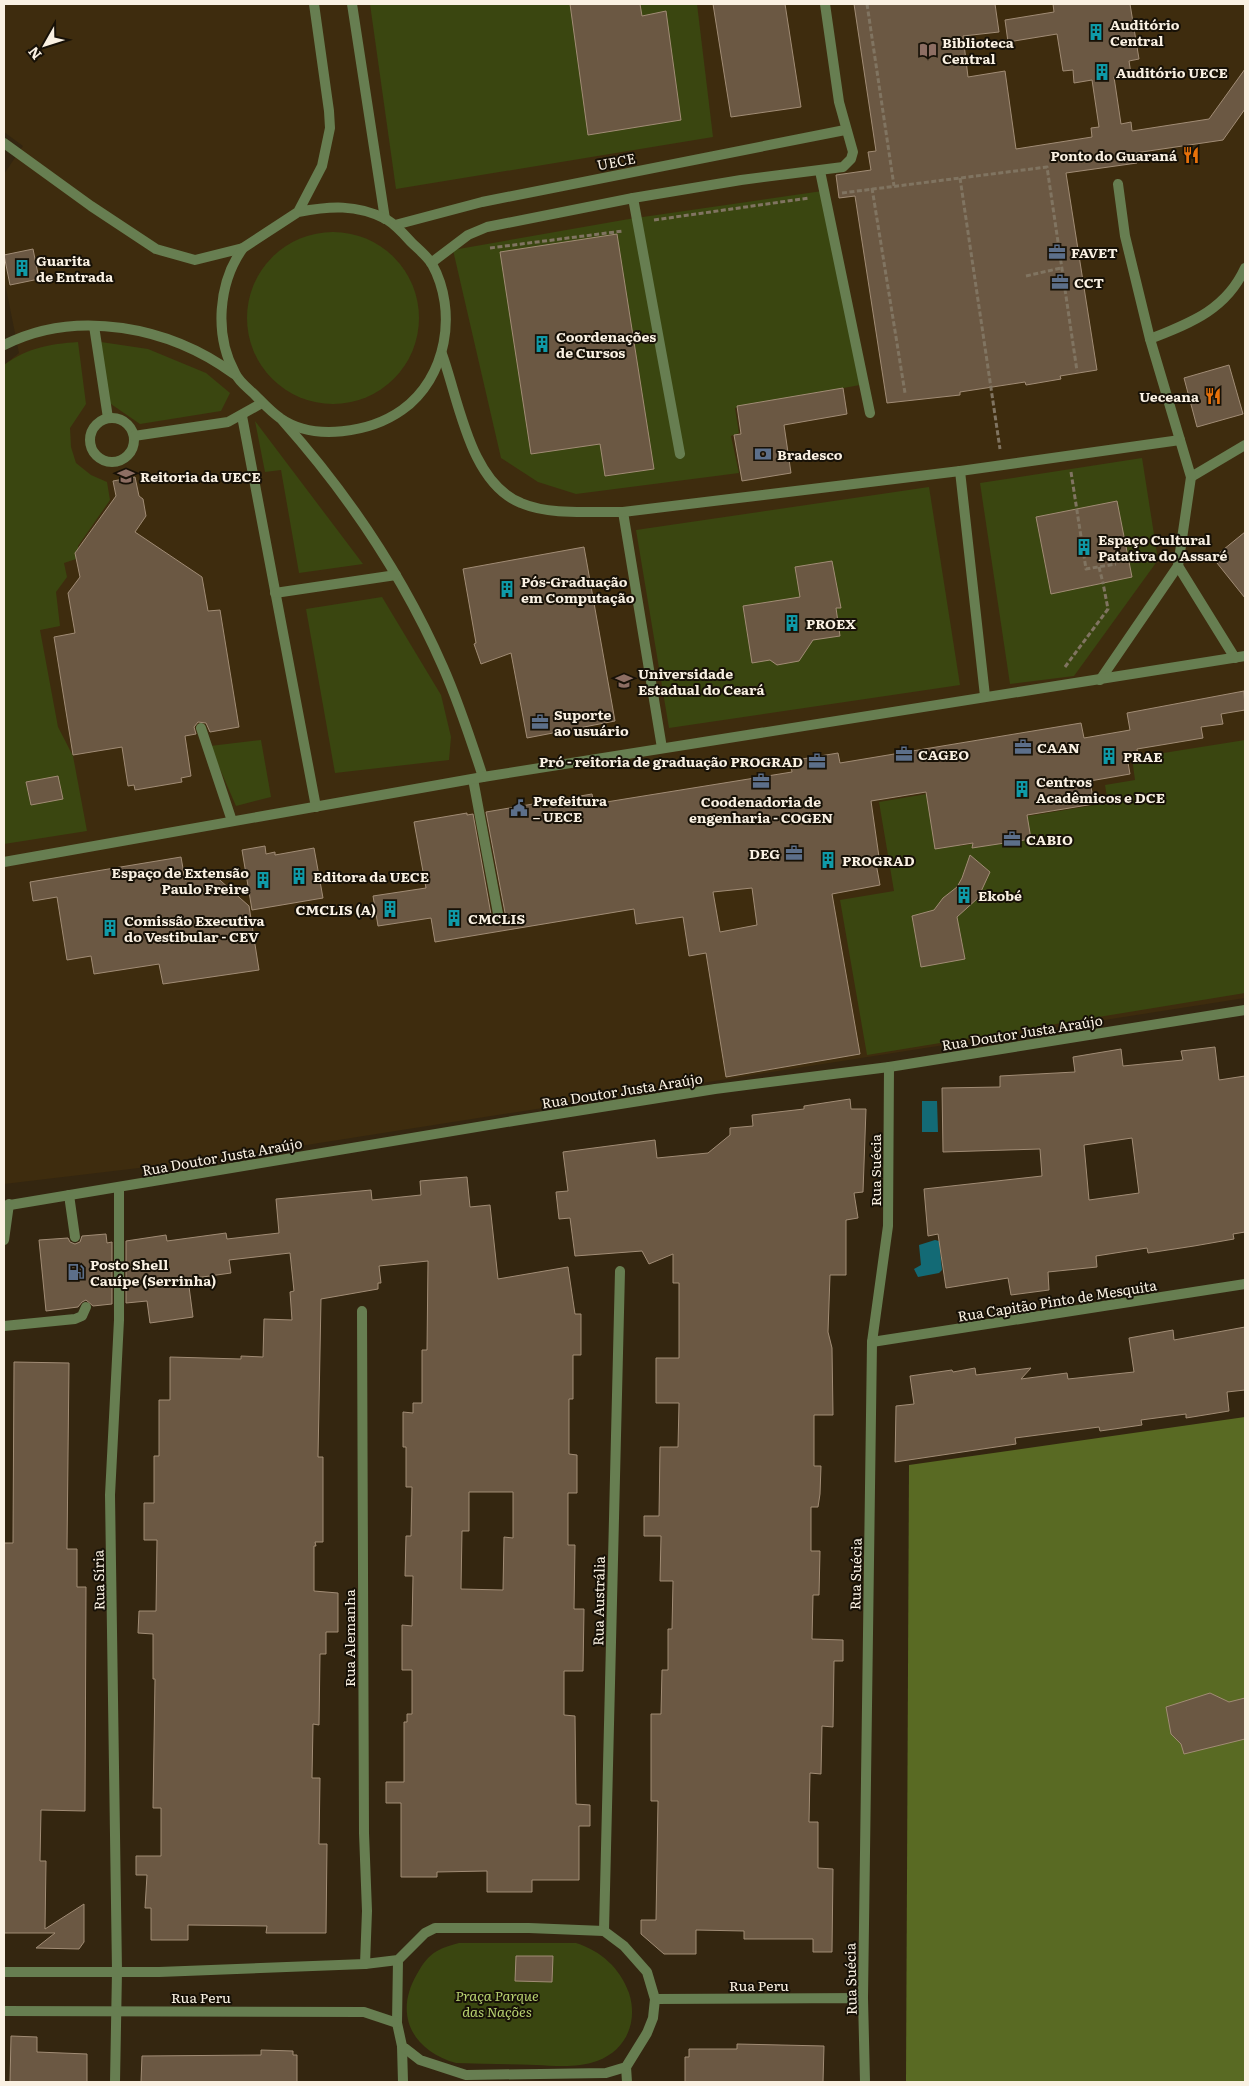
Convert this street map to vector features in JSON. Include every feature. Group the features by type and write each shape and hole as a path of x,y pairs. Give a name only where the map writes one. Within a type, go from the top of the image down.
{"street":[{"path":"298,212 322,166 330,128 314,4"},
{"path":"352,4 385,219"},
{"path":"431,263 468,235 487,227 633,198 741,180 843,167 851,159 852,147 845,130 825,4"},
{"name":"UECE","path":"395,224 482,202 845,130"},
{"path":"4,143 91,206 156,249 195,260 243,248 298,212 327,206 357,209 395,224 431,263 444,294 446,328 442,354 425,387 402,409 375,425 344,432 320,431 282,420"},
{"path":"820,171 870,413"},
{"path":"1100,680 1178,566 1191,477 1150,339 1125,236 1118,184"},
{"path":"633,198 680,454"},
{"path":"235,374 223,343 221,310 229,278 243,248"},
{"path":"1150,339 1208,314 1232,291 1245,268"},
{"path":"94,326 108,418"},
{"path":"4,345 18,338 47,330 94,326 125,327 150,333 202,352 235,374 282,420 316,458 396,575 443,667 478,778 499,919"},
{"path":"442,354 479,462 493,483 505,494 522,504 559,511 623,512 960,471 1180,440"},
{"path":"134,436 213,426 242,416 262,402"},
{"path":"242,416 316,807"},
{"path":"108,418 120,419 129,426 134,436 132,450 124,459 111,462 98,458 91,448 90,435 96,424 108,418"},
{"path":"1191,477 1245,446"},
{"path":"960,471 985,696"},
{"path":"623,512 662,748"},
{"path":"4,862 478,778 1240,657 1178,566"},
{"path":"275,593 396,575"},
{"path":"201,728 232,821"},
{"name":"Rua Doutor Justa Araújo","path":"6,1205 119,1188 513,1120 715,1089 889,1067 1245,1010"},
{"name":"Rua Suécia","path":"865,2082 864,1998 872,1342 888,1226 889,1067"},
{"name":"Rua Síria","path":"116,2010 110,1495 119,1320 119,1188"},
{"path":"69,1195 75,1237"},
{"path":"4,1240 6,1205"},
{"name":"Rua Austrália","path":"604,1931 620,1271"},
{"name":"Rua Capitão Pinto de Mesquita","path":"872,1342 1245,1284"},
{"path":"4,1326 75,1319 82,1316 86,1307"},
{"name":"Rua Alemanha","path":"362,1312 364,1833 367,1911 365,1964"},
{"path":"403,2082 402,2046 397,2023 398,1960 425,1932 435,1928 529,1928 604,1931 637,1958 647,1972 655,1999 652,2018 647,2033 626,2066 627,2082"},
{"name":"Rua Peru","path":"4,1972 159,1972 365,1964 398,1960"},
{"name":"Rua Peru","path":"655,1999 864,1998"},
{"path":"115,2082 116,2010"},
{"name":"Rua Peru","path":"4,2011 364,2012 397,2023"},
{"path":"402,2046 420,2060 466,2075 587,2075 606,2073 626,2066"}],"path":[{"path":"867,4 894,186"},
{"path":"490,248 622,232 638,222 872,188 1047,167 1077,371"},
{"path":"960,178 1003,465"},
{"path":"872,188 905,392"},
{"path":"1026,276 1061,268"},
{"path":"1061,473 1071,472 1086,569 1116,564"},
{"path":"1050,687 1108,609 1099,567"}],"shaded area":[{"name":"Universidade Estadual do Ceará","path":"4,4 1245,4 1245,998 223,1158 4,1184 4,365 19,353 4,278 4,174 23,146 4,132"}],"green space":[{"path":"370,4 697,4 713,137 396,189"},
{"path":"829,190 860,385 735,408 739,433 731,436 739,473 576,494 538,482 501,458 453,250 629,219"},
{"path":"333,232 350,234 366,239 394,257 412,285 417,301 419,318 417,335 412,351 394,379 366,397 350,402 333,404 316,402 300,397 272,379 254,351 249,335 247,318 249,301 254,285 272,257 300,239 316,234"},
{"path":"78,342 86,404 70,428 71,447 76,463 91,475 107,482 110,500 78,546 79,558 64,563 67,577 56,592 60,626 40,630 58,727 73,756 87,831 4,844 4,365 21,355 39,348"},
{"path":"101,342 148,349 206,373 230,393 221,411 140,424 108,402"},
{"path":"255,421 363,564 299,573 281,470 265,472"},
{"path":"1142,458 1158,560 1074,676 1010,684 980,483"},
{"path":"929,487 960,685 669,728 636,530"},
{"path":"382,597 441,695 451,737 449,760 335,773 306,609"},
{"path":"261,740 271,797 236,806 210,746"},
{"path":"1245,740 1245,993 867,1055 840,900 894,891 879,802 950,790 960,846 1012,837 1010,819 1108,803 1105,785 1135,780 1132,758"},
{"path":"1245,1417 1245,2082 906,2082 909,1465"},
{"name":"Praça Parque das Nações","path":"459,1943 576,1943 594,1951 615,1968 629,1993 632,2014 631,2024 623,2042 616,2050 597,2061 575,2066 456,2063 428,2050 411,2029 407,2017 410,1989 417,1974 431,1955 445,1947"}],"water":[{"path":"922,1101 937,1101 938,1132 922,1132"},
{"path":"935,1240 939,1241 942,1270 939,1273 918,1277 914,1269 921,1265 919,1245"}],"building":[{"path":"570,4 640,4 642,16 666,11 681,120 588,135"},
{"path":"713,4 785,4 801,107 731,117"},
{"path":"854,4 995,4 999,32 963,36 968,77 1005,71 1016,149 1092,137 1091,128 1099,127 1092,80 1074,83 1073,70 1063,71 1057,34 1008,42 1005,20 1054,12 1053,4 1130,4 1139,59 1129,61 1131,74 1114,77 1121,124 1131,122 1132,131 1209,119 1245,69 1245,109 1223,140 1135,153 1137,163 1066,173 1097,370 1060,376 1061,379 1026,385 1025,382 960,392 960,395 887,403 855,196 839,198 836,175 871,170 868,152 876,151"},
{"path":"617,234 654,469 605,476 600,444 531,454 500,252"},
{"name":"Guarita de Entrada","path":"33,249 39,279 10,285 4,255"},
{"name":"Ueceana","path":"1229,365 1243,414 1197,427 1184,378"},
{"path":"843,388 847,414 784,425 791,473 742,481 734,435 741,434 737,406"},
{"name":"Reitoria da UECE","path":"135,477 139,496 143,499 146,516 135,532 202,577 208,611 220,610 239,727 210,732 206,723 198,722 194,727 196,734 185,736 191,776 181,778 182,782 135,790 134,785 128,786 122,747 73,755 54,637 75,633 68,593 80,577 75,553 116,496 113,481"},
{"name":"Espaço Cultural Patativa do Assaré","path":"1117,501 1132,577 1051,594 1036,517"},
{"path":"1245,532 1245,598 1213,558"},
{"path":"584,547 615,721 527,738 511,653 481,664 474,644 476,643 463,569"},
{"name":"PROEX","path":"832,561 841,608 836,608 840,636 813,640 799,661 777,665 770,660 752,663 743,606 800,597 795,567"},
{"path":"1244,691 1245,710 1221,714 1223,724 1201,727 1203,738 1137,749 1138,755 1127,757 1130,774 1090,781 1094,804 1027,815 1031,839 972,848 973,843 935,849 926,792 871,801 879,857 875,858 880,885 832,894 860,1054 726,1077 706,953 689,956 683,917 636,924 634,909 435,942 431,918 378,926 373,896 426,888 414,822 467,813 467,815 473,814 492,920 500,926 504,924 506,918 486,812 592,794 594,804 792,772 790,761 838,753 840,763 1081,723 1084,738 1130,730 1127,713","holes":["752,888 757,925 720,932 713,892"]},
{"path":"58,776 63,799 31,805 26,782"},
{"path":"265,846 266,854 275,852 275,855 314,848 323,898 252,910 242,850"},
{"path":"970,855 990,872 978,898 957,917 965,959 921,967 912,916 934,910 943,898 957,887"},
{"path":"181,857 185,880 212,873 249,906 259,970 163,984 159,964 94,974 91,956 67,960 57,897 33,901 30,882"},
{"path":"1215,1047 1219,1080 1245,1076 1245,1232 1233,1234 1234,1239 1194,1246 1148,1253 1147,1248 1096,1256 1097,1267 1048,1272 1049,1290 1011,1295 1008,1278 946,1288 938,1234 928,1236 924,1189 1042,1176 1040,1149 943,1152 942,1088 1000,1087 1000,1076 1075,1072 1073,1057 1121,1049 1123,1066 1183,1060 1181,1051","holes":["1132,1138 1139,1193 1089,1200 1084,1145"]},
{"path":"850,1099 851,1109 866,1109 863,1192 854,1193 858,1218 846,1220 846,1275 830,1275 828,1332 832,1348 833,1415 814,1415 814,1466 821,1466 818,1507 811,1507 811,1551 820,1551 819,1595 813,1595 812,1639 843,1640 843,1661 834,1661 833,1727 822,1726 821,1774 810,1773 809,1822 818,1822 818,1868 833,1869 832,1952 813,1952 813,1939 744,1939 744,1931 696,1930 696,1954 664,1954 641,1934 641,1920 656,1920 658,1801 651,1801 651,1714 661,1714 662,1670 668,1670 668,1629 672,1629 673,1581 660,1581 661,1536 644,1536 644,1516 659,1516 660,1447 678,1447 679,1403 656,1403 656,1358 679,1358 679,1283 673,1283 673,1254 649,1264 642,1251 575,1256 570,1218 559,1219 556,1192 568,1191 563,1152 655,1140 657,1158 708,1153 730,1135 730,1128 753,1126 752,1115 804,1109 804,1106"},
{"path":"467,1177 470,1207 490,1205 498,1279 568,1267 575,1314 581,1314 581,1355 573,1355 573,1399 569,1399 569,1454 577,1455 577,1493 568,1493 568,1545 575,1545 574,1609 584,1609 583,1671 564,1671 564,1715 575,1716 576,1804 590,1805 590,1826 579,1826 579,1880 532,1880 532,1892 487,1892 487,1871 437,1872 437,1877 401,1877 401,1803 386,1803 386,1782 404,1782 404,1722 407,1722 407,1714 412,1714 412,1670 402,1670 402,1625 412,1626 413,1576 405,1576 406,1536 411,1536 412,1487 406,1487 406,1447 403,1447 403,1412 413,1413 413,1403 422,1403 422,1350 427,1350 428,1261 379,1266 381,1283 378,1283 378,1289 321,1299 318,1457 323,1457 323,1542 315,1542 316,1546 314,1546 314,1591 338,1593 338,1632 326,1632 326,1654 320,1654 319,1725 313,1724 312,1778 320,1778 319,1844 327,1844 326,1933 266,1933 267,1926 188,1925 188,1940 151,1940 151,1908 145,1908 147,1875 136,1875 136,1856 161,1856 161,1808 153,1808 155,1679 153,1679 153,1634 138,1633 139,1611 156,1611 157,1540 144,1540 144,1503 154,1503 154,1456 159,1456 159,1400 170,1400 170,1357 241,1359 241,1356 263,1357 264,1319 292,1320 290,1292 294,1291 290,1253 229,1260 231,1273 188,1279 193,1317 150,1323 147,1301 126,1303 126,1241 166,1235 167,1241 226,1233 227,1239 279,1233 276,1199 371,1190 372,1200 421,1195 420,1181","holes":["469,1492 513,1492 513,1538 504,1537 503,1590 461,1589 462,1531 469,1531"]},
{"name":"Posto Shell Cauípe (Serrinha)","path":"106,1234 107,1243 112,1242 112,1304 93,1306 86,1300 78,1307 46,1311 39,1240 68,1238 70,1242 75,1244 80,1242 82,1236"},
{"path":"1245,1327 1245,1390 1227,1392 1229,1411 1186,1418 1186,1414 1141,1420 1142,1425 1100,1431 1099,1427 1015,1438 1016,1444 895,1462 896,1406 914,1404 910,1376 975,1368 976,1375 1031,1368 1021,1379 1067,1373 1068,1379 1134,1372 1129,1338 1173,1330 1174,1340"},
{"path":"14,1362 69,1363 67,1549 77,1549 77,1587 86,1587 85,1811 41,1810 40,1861 46,1861 45,1929 84,1904 84,1942 79,1949 36,1948 55,1933 4,1933 4,1543 13,1543"},
{"path":"1210,1693 1229,1702 1245,1698 1245,1739 1184,1754 1181,1744 1171,1734 1166,1707"},
{"path":"516,1956 553,1956 552,1982 515,1981"},
{"path":"11,2036 37,2037 37,2052 87,2054 87,2082 10,2082"},
{"path":"737,2044 824,2046 823,2082 685,2082 685,2057 689,2057 689,2049 737,2049"},
{"path":"261,2050 293,2051 293,2055 297,2055 297,2082 141,2082 142,2056 261,2055"}],"place":[{"name":"Auditório Central","path":"1096,32"},
{"name":"Biblioteca Central","path":"928,50"},
{"name":"Auditório UECE","path":"1102,72"},
{"name":"Ponto do Guaraná","path":"1191,155"},
{"name":"FAVET","path":"1057,252"},
{"name":"Guarita de Entrada","path":"22,268"},
{"name":"CCT","path":"1060,282"},
{"name":"Coordenações de Cursos","path":"542,344"},
{"name":"Ueceana","path":"1213,396"},
{"name":"Bradesco","path":"763,454"},
{"name":"Reitoria da UECE","path":"126,476"},
{"name":"Espaço Cultural Patativa do Assaré","path":"1084,547"},
{"name":"Pós-Graduação em Computação","path":"507,589"},
{"name":"PROEX","path":"792,623"},
{"name":"Universidade Estadual do Ceará","path":"624,681"},
{"name":"Suporte ao usuário","path":"540,722"},
{"name":"CAAN","path":"1023,747"},
{"name":"CAGEO","path":"904,754"},
{"name":"PRAE","path":"1109,756"},
{"name":"Pró - reitoria de graduação PROGRAD","path":"817,761"},
{"name":"Coodenadoria de engenharia - COGEN","path":"761,781"},
{"name":"Centros Acadêmicos e DCE","path":"1022,789"},
{"name":"Prefeitura – UECE","path":"519,808"},
{"name":"CABIO","path":"1012,839"},
{"name":"DEG","path":"794,853"},
{"name":"PROGRAD","path":"828,860"},
{"name":"Editora da UECE","path":"299,876"},
{"name":"Espaço de Extensão Paulo Freire","path":"263,880"},
{"name":"Ekobé","path":"964,895"},
{"name":"CMCLIS (A)","path":"390,909"},
{"name":"CMCLIS","path":"454,918"},
{"name":"Comissão Executiva do Vestibular - CEV","path":"110,928"},
{"name":"Posto Shell Cauípe (Serrinha)","path":"76,1272"}]}
